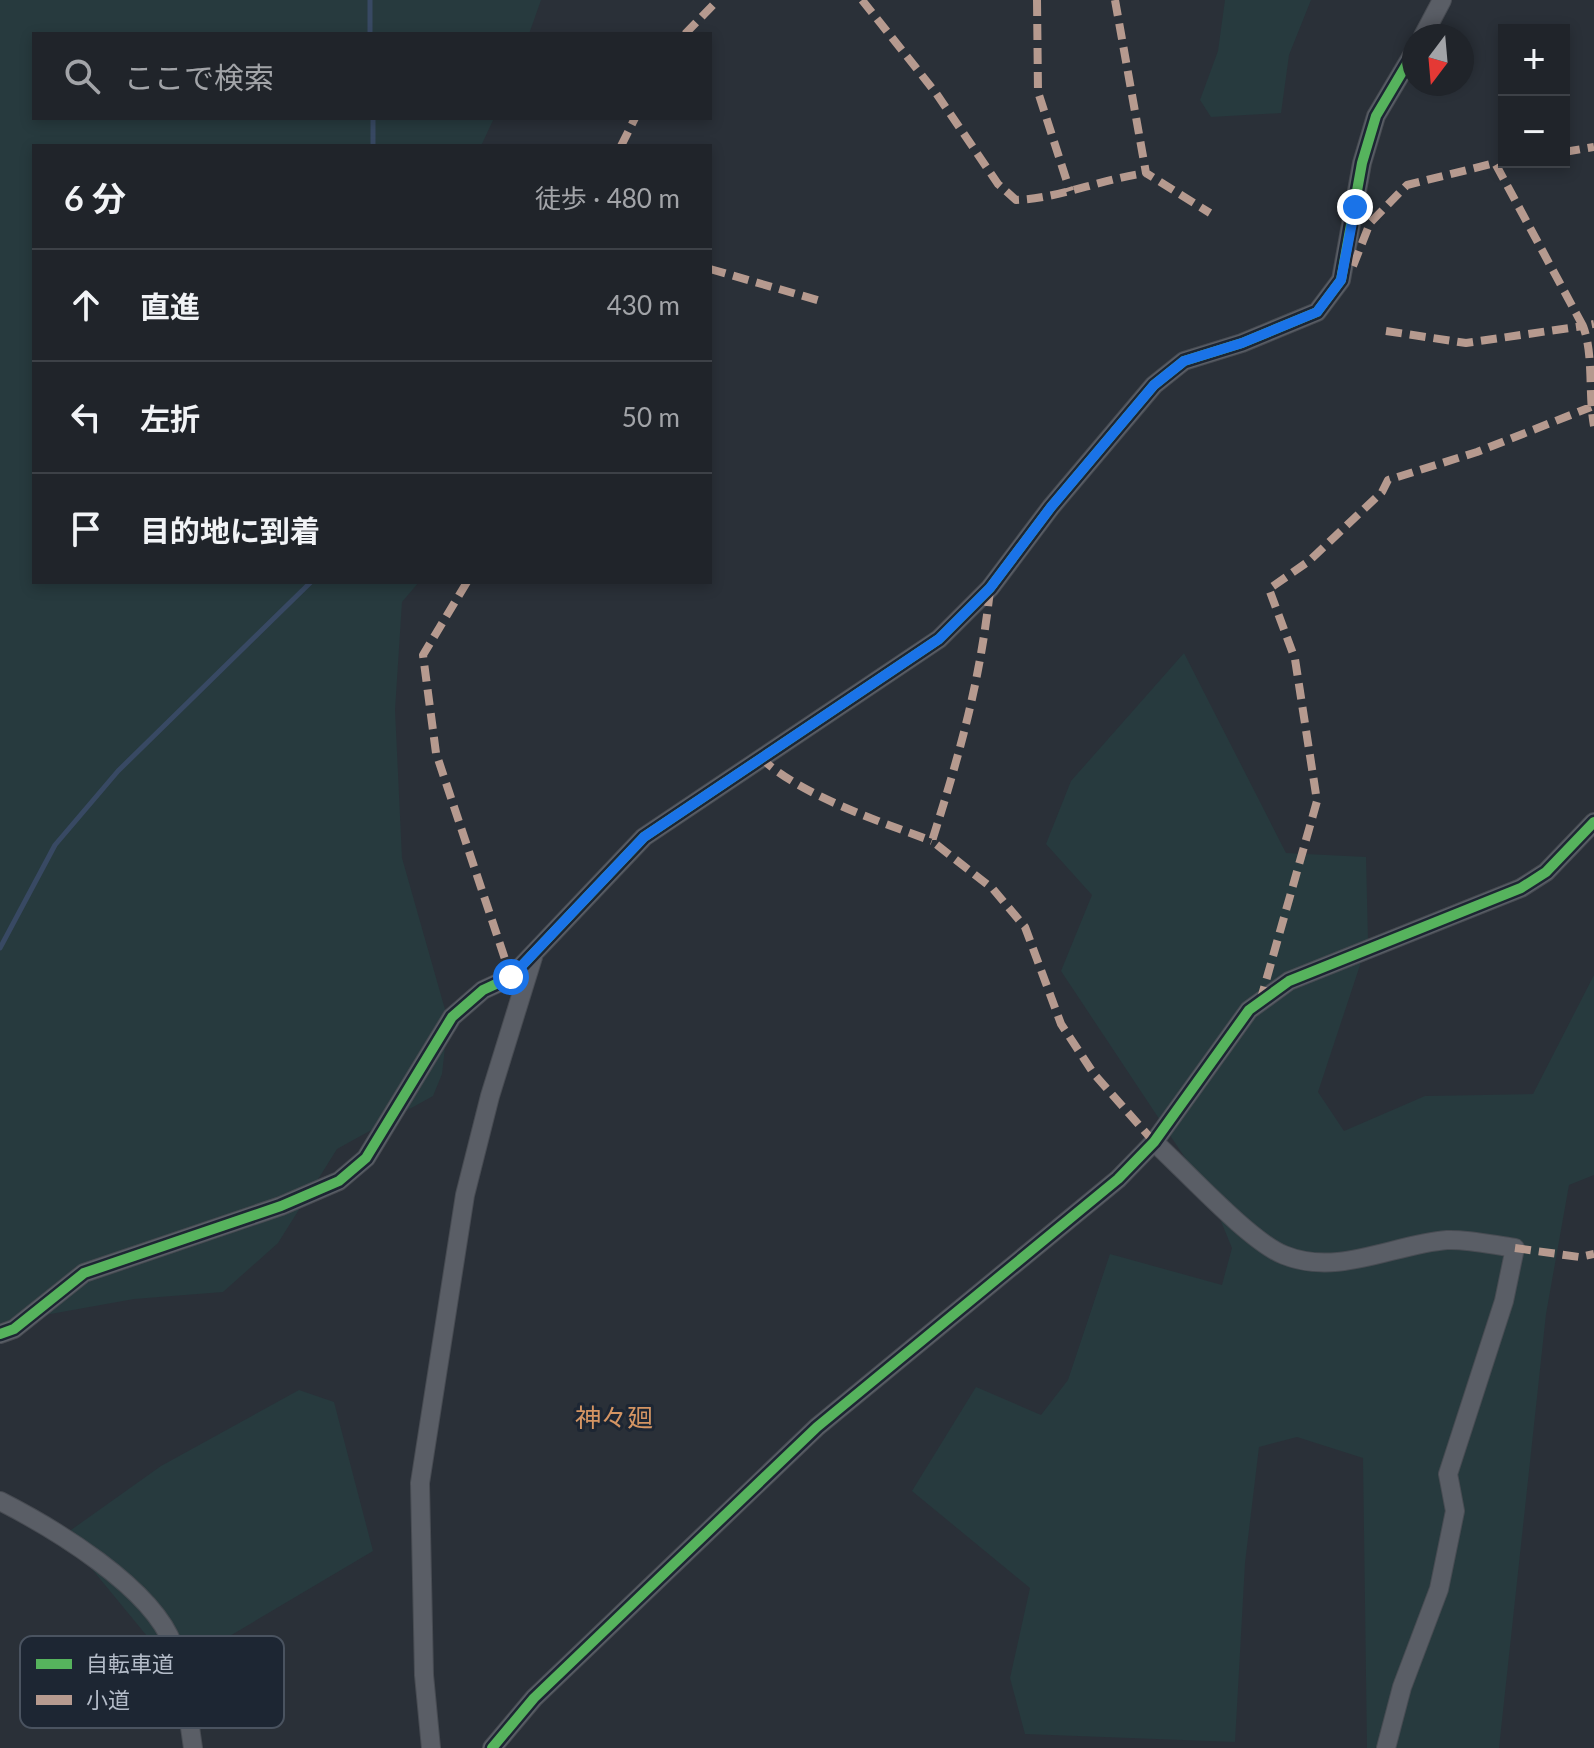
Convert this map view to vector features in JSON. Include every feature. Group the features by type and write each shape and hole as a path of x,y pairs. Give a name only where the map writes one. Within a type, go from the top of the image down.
{"street":[{"path":"1429,24 1442,0"},
{"path":"0,1334 14,1329 84,1273 281,1206 339,1181 366,1158 452,1017 483,990 511,977 644,837 939,639 990,588 1124,418 1184,361 1242,343 1317,312 1341,280 1362,163 1376,116 1402,72"},
{"path":"492,1748 534,1698 817,1427 1118,1179 1154,1142 1249,1010 1289,981 1521,888 1546,872 1594,822"},
{"path":"431,1748 424,1675 420,1483 465,1195 490,1096 535,950"},
{"path":"1154,1142 1261,1241 1284,1256 1313,1261 1359,1259 1447,1240 1515,1248 1504,1301 1448,1474 1455,1511 1439,1589 1402,1687 1386,1748"},
{"path":"0,1501 52,1528 91,1556 151,1611 168,1636"},
{"path":"189,1728 193,1748"}],"green space":[{"path":"0,0 541,0 530,32 32,32 32,120 493,120 482,144 32,144 32,584 417,584 402,602 395,710 402,858 448,1020 442,1074 433,1096 337,1149 278,1243 223,1292 134,1299 17,1320 0,1326"},
{"path":"1225,0 1311,0 1289,55 1281,113 1211,117 1200,100 1218,51"},
{"path":"1184,653 1286,853 1366,857 1368,941 1318,1092 1344,1131 1425,1096 1533,1094 1594,975 1594,1175 1569,1185 1546,1314 1499,1748 1367,1748 1363,1458 1297,1437 1259,1447 1245,1563 1235,1742 1025,1734 1010,1678 1030,1588 912,1491 976,1387 1041,1415 1068,1380 1110,1254 1222,1285 1232,1248 1211,1197 1061,971 1092,895 1046,844 1071,781"},
{"path":"299,1390 334,1402 373,1551 230,1636 147,1636 64,1535 161,1466"}],"waterway":[{"path":"370,0 370,32"},
{"path":"373,120 373,144"},
{"path":"0,948 55,845 118,771 309,584"}],"marked path":[{"path":"687,32 718,0"},
{"path":"862,0 936,93 998,184 1016,200 1049,196 1146,173"},
{"path":"1037,0 1038,92 1070,191"},
{"path":"1115,0 1146,173 1210,213"},
{"path":"622,144 634,120"},
{"path":"1570,151 1594,147"},
{"path":"1353,266 1370,223 1407,185 1495,163 1583,326 1594,324"},
{"path":"712,270 824,302"},
{"path":"1386,331 1466,343 1583,326 1589,349 1594,426"},
{"path":"1260,1002 1317,801 1295,659 1269,589 1309,561 1382,492 1388,480 1477,452 1591,407"},
{"path":"466,584 423,655 436,753 511,977"},
{"path":"990,590 968,717 932,841 993,889 1025,927 1061,1024 1094,1074 1154,1142"},
{"path":"760,757 776,771 818,795 932,841"},
{"path":"1515,1248 1579,1257 1594,1254"}],"cycle path":[{"path":"0,1334 14,1329 84,1273 281,1206 339,1181 366,1158 452,1017 483,990 511,977 644,837 939,639 990,588 1051,507 1154,385 1184,361 1242,343 1317,312 1341,280 1362,163 1376,116 1402,72"},
{"path":"492,1748 534,1698 817,1427 1118,1179 1154,1142 1249,1010 1289,981 1521,888 1546,872 1594,822"}],"district":[{"name":"神々廻","path":"614,1417"}],"route":[{"path":"511,977 644,837 939,639 990,588 1051,507 1154,385 1184,361 1242,343 1317,312 1341,280 1355,207"}]}
